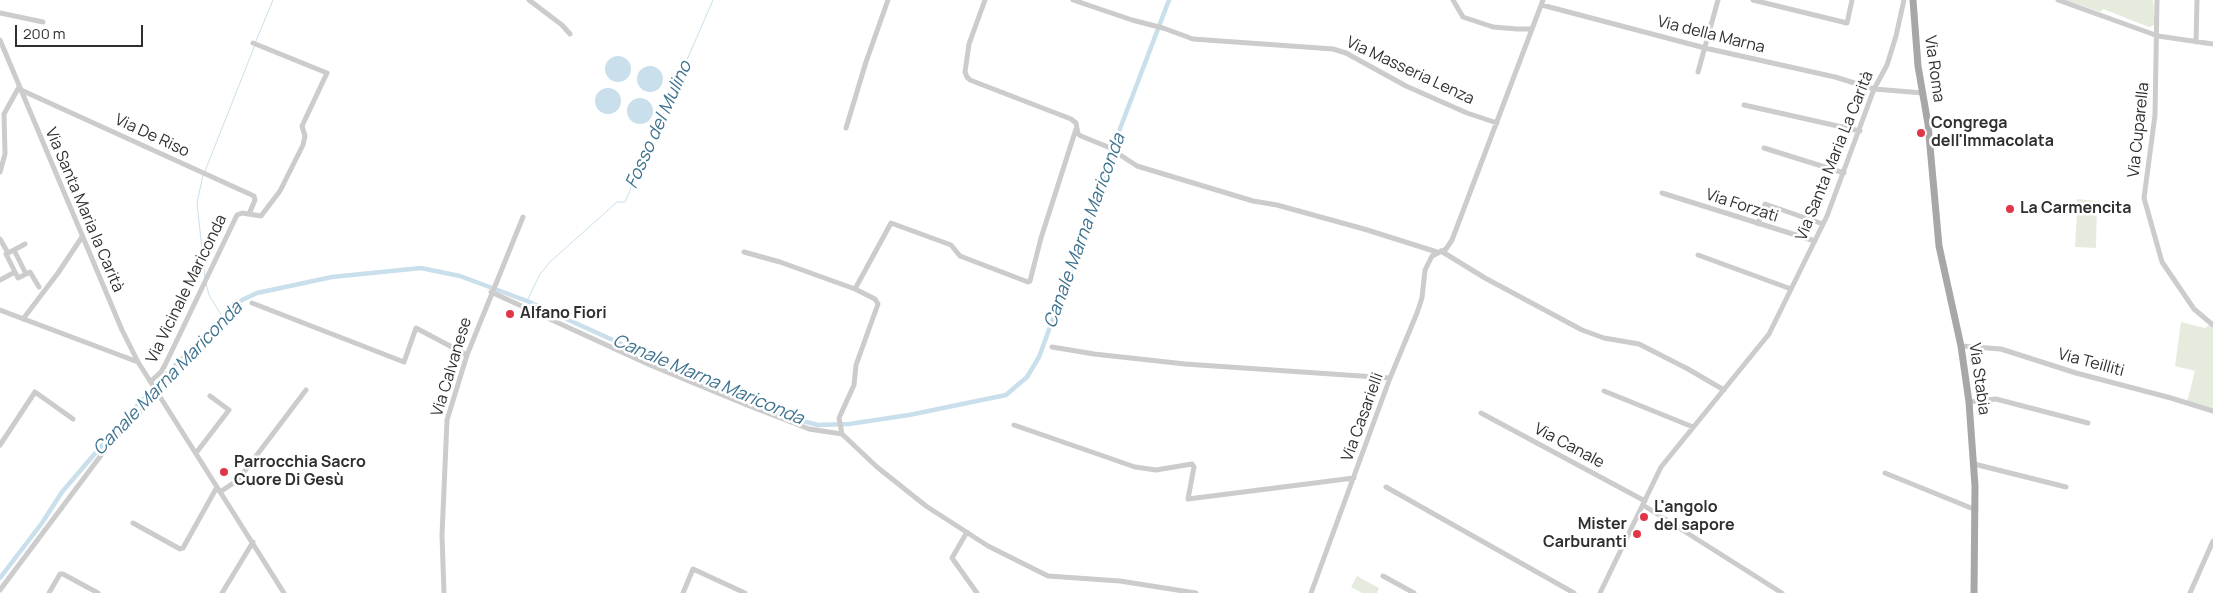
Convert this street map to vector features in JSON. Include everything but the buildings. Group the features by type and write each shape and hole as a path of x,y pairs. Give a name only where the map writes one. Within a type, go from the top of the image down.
{"main road":[{"name":"Via Roma","path":"1913,0 1918,66 1933,172"},
{"name":"Via Stabia","path":"1933,172 1939,246 1961,346 1969,402 1976,510 1974,593"}],"street":[{"path":"529,0 562,25 570,34"},
{"path":"846,128 866,62 888,0"},
{"path":"985,0 969,44 965,72 967,77 1071,119 1076,123 1080,136 1108,147 1137,166 1253,201 1277,204 1364,228 1439,252 1582,330 1604,338 1639,344 1688,368 1724,390"},
{"name":"Via Masseria Lenza","path":"1073,0 1193,39 1333,49 1346,53 1406,86 1467,114 1497,123"},
{"path":"1453,0 1463,17 1493,26 1532,29"},
{"path":"1698,72 1718,0"},
{"path":"1753,0 1847,23 1852,0"},
{"name":"Via Santa Maria La Carità","path":"1600,593 1661,467 1769,334 1823,224 1844,173 1874,89 1887,64 1896,36 1904,0"},
{"path":"2058,0 2158,36 2213,44"},
{"name":"Via Cuparella","path":"2157,0 2156,115 2144,198 2162,262 2194,309 2213,325"},
{"path":"2196,42 2197,0"},
{"name":"Via Casarielli","path":"1311,593 1390,378 1419,306 1428,262 1439,252 1446,249 1452,240 1542,2"},
{"name":"Via della Marna","path":"1542,2 1705,48 1835,77 1874,89 1923,93"},
{"path":"0,13 42,22"},
{"name":"Via Santa Maria la Carità","path":"0,40 112,308 138,362 284,593"},
{"path":"248,214 263,215 284,184 304,140 302,126 327,73 256,44"},
{"path":"1,169 5,154 4,114 20,89"},
{"name":"Via De Riso","path":"20,89 254,196 255,200 248,214"},
{"path":"1744,105 1860,131"},
{"path":"855,289 891,224 951,245 960,256 1028,282 1030,281 1041,238 1076,128"},
{"path":"1764,148 1844,173"},
{"name":"Via Forzati","path":"1662,193 1814,242"},
{"path":"1758,224 1765,204 1823,224"},
{"name":"Via Vicinale Mariconda","path":"152,383 165,365 237,215 242,213 248,214"},
{"name":"Via Calvanese","path":"444,593 442,535 447,420 467,355 494,284 523,217"},
{"path":"23,319 58,273 82,237"},
{"path":"0,239 18,278 30,272 39,287"},
{"path":"8,253 25,244"},
{"path":"14,250 26,274"},
{"path":"744,252 780,262 855,289 874,299 878,304 856,366 854,385 839,418 841,432 877,467 926,506 988,546 1048,576 1120,581 1196,593"},
{"path":"1698,255 1792,288"},
{"path":"0,280 15,272"},
{"path":"491,292 650,365 747,405 809,429 841,432"},
{"path":"252,303 404,362 416,328 467,355"},
{"path":"0,310 138,362"},
{"path":"1052,346 1094,354 1185,364 1390,378"},
{"name":"Via Teilliti","path":"1961,346 2000,349 2076,373 2171,398 2213,412"},
{"path":"133,524 183,548 219,489 238,480 306,390"},
{"path":"1604,391 1693,427"},
{"path":"0,445 35,392 73,419"},
{"path":"0,590 108,446 158,392"},
{"path":"196,453 229,410 210,396"},
{"path":"1969,402 1996,399 2088,423"},
{"name":"Via Canale","path":"1481,413 1644,503 1782,593"},
{"path":"1014,425 1135,467 1156,470 1192,464 1194,467 1188,498 1354,478"},
{"path":"1974,464 2066,487"},
{"path":"1885,473 1976,510"},
{"path":"1386,487 1574,593"},
{"path":"967,532 952,558 977,593"},
{"path":"2190,593 2213,541"},
{"path":"222,593 253,542"},
{"path":"683,593 693,569 745,593"},
{"path":"49,593 60,574 63,574 98,593"},
{"path":"1384,576 1414,593"}],"green space":[{"path":"2065,0 2153,0 2155,21 2153,26 2149,27 2103,9 2101,12"},
{"path":"2077,199 2097,201 2096,248 2075,247 2077,212 2094,212 2076,210"},
{"path":"2181,322 2205,328 2209,325 2213,328 2213,410 2187,402 2195,371 2175,366"},
{"path":"1357,576 1379,588 1377,593 1362,593 1351,587"}],"water":[{"path":"618,56 627,60 631,69 627,78 618,82 609,78 605,69 609,60"},
{"path":"650,66 659,70 663,79 659,88 650,92 641,88 637,79 641,70"},
{"path":"608,88 617,92 621,101 617,110 608,114 599,110 595,101 599,92"},
{"path":"640,98 649,102 653,111 649,120 640,124 631,120 627,111 631,102"}],"waterway":[{"path":"256,41 273,0"},
{"name":"Fosso del Mulino","path":"527,301 540,274 550,262 617,202 625,202 713,0"},
{"name":"Canale Marna Mariconda","path":"0,578 42,523 62,492 121,423 180,360 242,300 257,293 332,277 421,268 460,276 527,301 716,387 791,418 818,425 849,424 909,415 1006,395 1027,377 1039,357 1103,183 1110,155 1169,0"},
{"path":"205,171 255,45"},
{"path":"203,175 197,203 205,277"},
{"path":"206,283 209,295 223,318"}],"place":[{"name":"Congrega dell'Immacolata","path":"1921,133"},
{"name":"La Carmencita","path":"2010,209"},
{"name":"Alfano Fiori","path":"510,314"},
{"name":"Parrocchia Sacro Cuore Di Gesù","path":"224,472"},
{"name":"L'angolo del sapore","path":"1644,517"},
{"name":"Mister Carburanti","path":"1637,534"}]}
